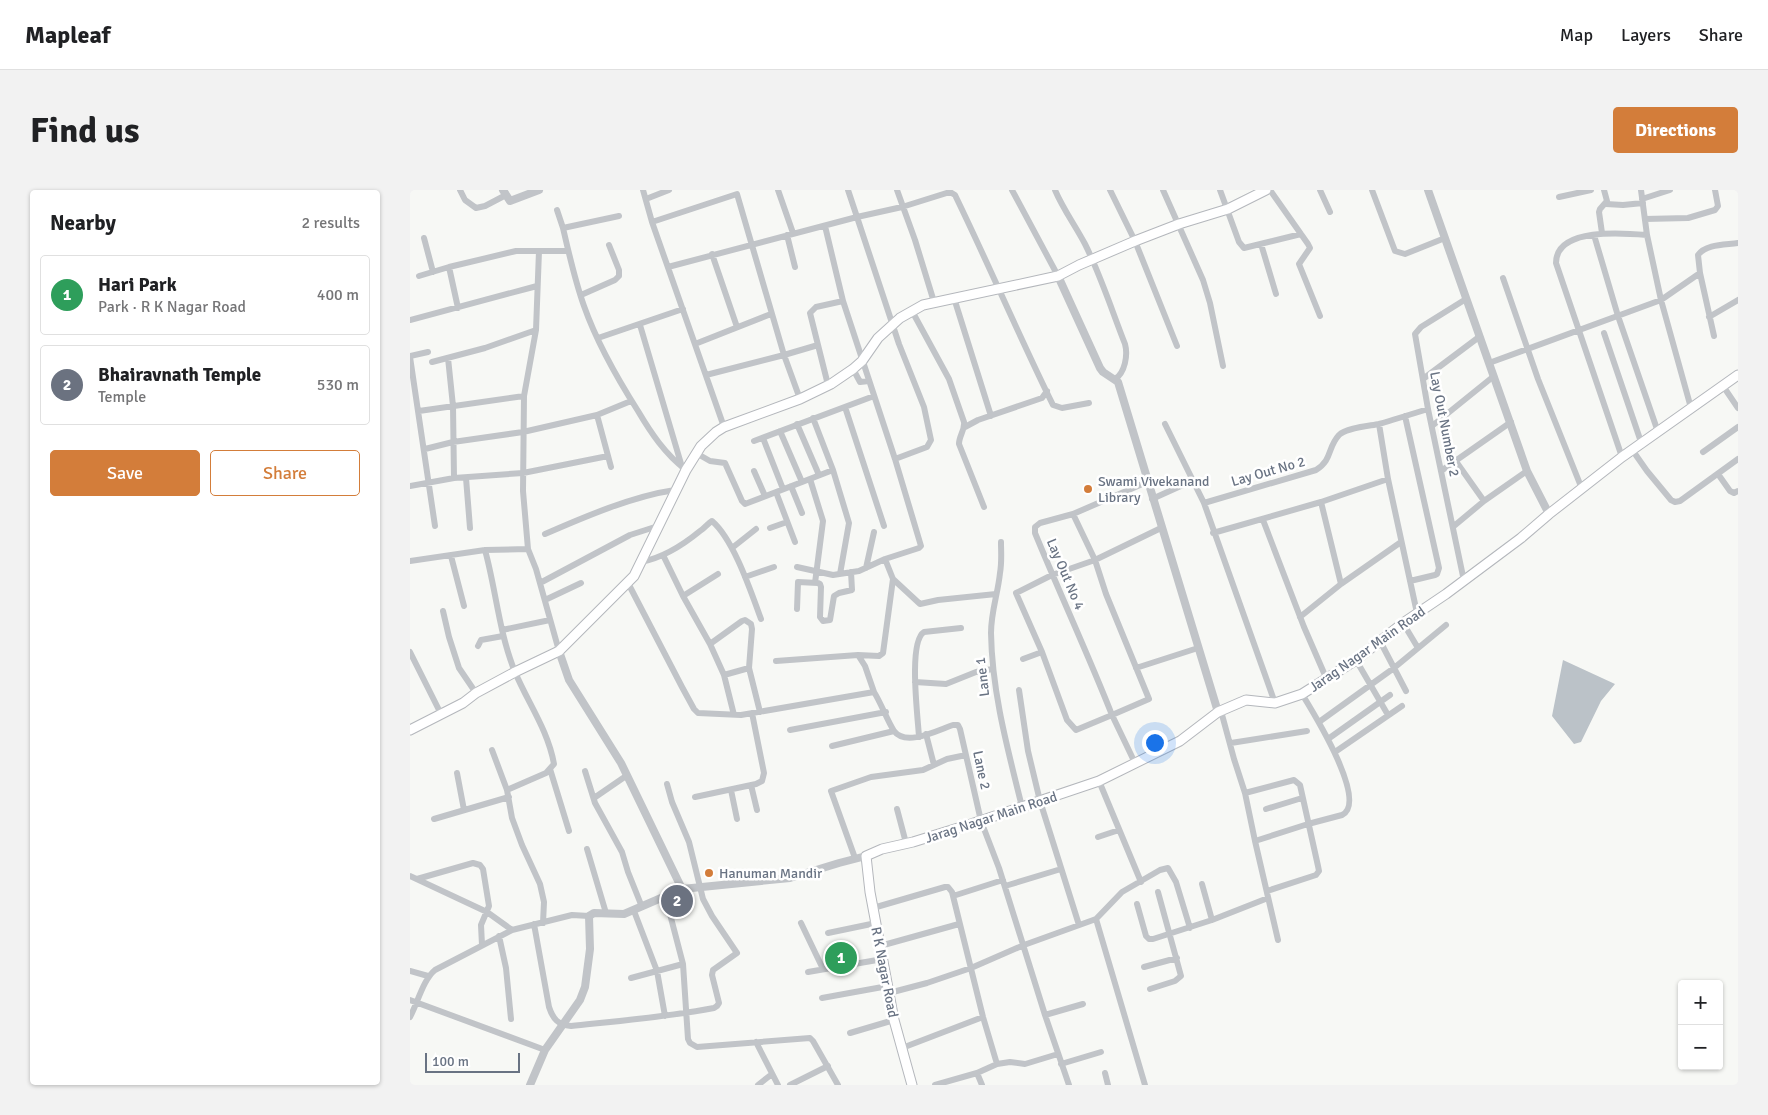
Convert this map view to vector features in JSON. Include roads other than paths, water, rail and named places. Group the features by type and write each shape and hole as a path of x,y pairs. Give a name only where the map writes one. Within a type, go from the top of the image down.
{"main road":[{"path":"410,730 463,703 515,672 559,651 634,576 669,506 684,468 716,432 724,427 800,399 828,385 853,369 862,361 878,338 900,318 912,311 934,302 999,290 1058,276 1135,241 1179,224 1228,209 1268,190"},
{"name":"Jarag Nagar Main Road","path":"866,856 882,849 981,821 1099,781 1180,741 1220,712 1246,700 1275,703 1302,694 1356,660 1403,623 1464,581 1622,457 1738,375"},
{"name":"R K Nagar Road","path":"866,856 873,908 894,1020 912,1085"}],"street":[{"path":"460,190 465,200 476,208 485,206 504,192 510,201 539,190"},
{"path":"643,190 652,222 724,427"},
{"path":"646,199 669,190"},
{"path":"778,190 790,234 795,267"},
{"path":"848,190 893,325 924,407 931,440 927,447 895,459"},
{"path":"897,190 934,302"},
{"path":"1012,190 1058,276 1100,368 1116,380 1124,400 1198,648 1231,743 1245,794 1278,940"},
{"path":"1055,190 1063,209 1084,242 1092,259 1126,350 1123,368 1116,380"},
{"path":"1110,190 1135,241 1177,346"},
{"path":"1163,190 1203,280 1210,303 1223,366"},
{"path":"1220,190 1241,246 1244,248 1301,234"},
{"path":"1268,190 1310,248 1299,264 1320,316"},
{"path":"1320,190 1330,212"},
{"path":"1372,190 1395,251 1405,254 1445,238"},
{"path":"1428,190 1527,471 1548,514"},
{"path":"1560,196 1591,190"},
{"path":"1604,190 1607,198 1606,204"},
{"path":"1641,190 1644,219 1661,300 1691,408"},
{"path":"1602,233 1599,212 1602,206 1606,204 1623,205 1643,201 1670,190"},
{"path":"1644,219 1688,218 1715,210 1718,206 1716,190"},
{"path":"652,222 736,192 771,314 800,399"},
{"path":"668,267 955,192 1053,405 1062,408 1089,403"},
{"path":"558,210 581,295 613,370 654,438 671,459 684,468"},
{"path":"562,228 620,216"},
{"path":"825,226 843,301 922,546 887,564 866,568 852,578"},
{"path":"1622,457 1578,331 1556,263 1556,257 1563,247 1572,241 1602,233 1648,235"},
{"path":"1594,235 1618,316 1658,432"},
{"path":"424,238 433,272"},
{"path":"1714,336 1700,273 1698,255 1707,248 1738,243"},
{"path":"1261,244 1276,294"},
{"path":"581,295 615,280 619,276 619,270 609,245"},
{"path":"419,276 516,251 568,250"},
{"path":"539,251 536,330 524,396 523,473 528,549 540,583 559,651 570,680 621,763 682,889"},
{"path":"712,254 737,327"},
{"path":"449,267 458,308"},
{"path":"1489,363 1661,300 1700,273"},
{"path":"1503,278 1538,379 1582,489"},
{"path":"410,320 537,286"},
{"path":"954,298 991,416"},
{"name":"Lay Out Number 2","path":"1464,581 1428,409 1415,334 1421,327 1466,299"},
{"path":"1709,317 1738,300"},
{"path":"828,385 810,313 816,307 843,301"},
{"path":"598,338 683,309"},
{"path":"912,311 948,380 965,427"},
{"path":"695,344 771,314"},
{"path":"640,325 684,468"},
{"path":"432,362 485,348 536,330"},
{"path":"1604,333 1642,444"},
{"path":"1423,379 1479,337"},
{"path":"706,375 818,345"},
{"path":"428,352 410,356 430,481 435,526"},
{"path":"448,358 453,406 454,478"},
{"path":"853,369 860,382 869,381"},
{"path":"1432,426 1494,376"},
{"path":"1722,386 1738,408"},
{"path":"984,507 959,444 959,439 965,427 1042,398 1048,394"},
{"path":"419,411 524,396"},
{"path":"754,441 874,396"},
{"path":"425,449 453,442 523,432 597,415 631,400"},
{"path":"845,407 884,526"},
{"path":"1417,613 1388,480 1379,424 1428,409"},
{"path":"597,415 611,467"},
{"path":"1405,416 1438,568 1435,575 1410,581"},
{"path":"813,418 833,470 849,523 840,574"},
{"path":"1441,470 1511,422"},
{"path":"797,424 819,476"},
{"path":"1165,424 1204,503 1213,533 1275,703"},
{"name":"Lay Out No 2","path":"1204,503 1316,470 1324,465 1329,458 1333,445 1339,435 1346,431 1379,424"},
{"path":"1703,452 1738,427"},
{"path":"780,431 802,482"},
{"path":"763,438 783,489"},
{"path":"1633,451 1647,471 1671,500 1675,502 1680,501 1738,458"},
{"path":"696,453 706,460 725,463 745,504 833,470"},
{"path":"410,486 454,478 523,473 608,456"},
{"path":"1455,460 1484,501"},
{"path":"754,471 765,496"},
{"path":"1454,526 1484,501 1527,471"},
{"path":"1718,474 1730,491 1734,493 1738,491"},
{"path":"466,478 470,528"},
{"path":"810,479 823,521 816,577"},
{"path":"1152,499 1194,480"},
{"path":"1213,533 1263,520 1388,480"},
{"name":"Lay Out No 4","path":"1136,762 1112,715 1095,670 1052,575 1035,533 1035,527 1040,523 1073,514 1147,482"},
{"path":"791,486 802,513"},
{"path":"545,534 577,520 620,505 675,490"},
{"path":"776,492 795,542"},
{"path":"1321,502 1341,584"},
{"path":"1073,514 1095,560 1106,594 1149,699 1076,730 1067,720 1042,652 1016,593 1052,575 1095,560 1161,528"},
{"path":"1263,520 1300,617 1327,680"},
{"path":"641,562 656,559 663,555 689,539 712,521 732,548 761,619"},
{"path":"770,528 787,522"},
{"path":"540,583 630,535 658,526"},
{"path":"732,548 756,530"},
{"path":"866,568 874,532"},
{"name":"Lane 1","path":"1001,542 1000,574 991,631 992,669 1001,722 1022,807"},
{"path":"1300,617 1341,584 1401,542"},
{"path":"410,561 485,550 528,549"},
{"path":"485,550 496,592 502,633 515,672 546,732 554,764 546,773 507,790"},
{"path":"663,555 710,644 724,675 734,715"},
{"path":"451,556 464,606"},
{"path":"887,564 893,579 920,604 938,600 996,594"},
{"path":"745,577 774,567"},
{"path":"797,567 816,577 820,584 820,617 823,621 832,618 835,595 852,590 852,578"},
{"path":"683,596 718,574"},
{"path":"797,609 797,583 800,581 840,574 852,578"},
{"path":"776,661 858,655 879,656 883,653 893,579"},
{"path":"545,600 581,582"},
{"path":"628,583 694,709 698,713 734,715 756,713 874,692"},
{"path":"443,611 449,637 460,668 476,694"},
{"path":"478,646 481,640 550,620"},
{"path":"695,797 751,785 762,781 764,773 749,668 752,629 748,621 742,621 710,644"},
{"path":"1403,623 1418,648"},
{"path":"1319,722 1394,668 1446,625"},
{"path":"934,765 922,735 915,682 918,640 924,632 961,628"},
{"path":"1380,641 1406,691"},
{"path":"1136,668 1198,648"},
{"path":"410,652 441,714"},
{"path":"1023,659 1042,652"},
{"path":"858,655 865,666 874,692 886,712 894,731 903,738 922,735"},
{"path":"1356,660 1388,715"},
{"path":"724,675 749,668"},
{"path":"915,682 946,684 976,672 992,669"},
{"path":"1018,690 1028,750 1040,801 1079,925"},
{"path":"1255,841 1308,824 1342,816 1347,813 1349,808 1347,789 1335,752 1302,694"},
{"path":"1328,739 1390,695"},
{"path":"1335,752 1402,706"},
{"path":"790,730 886,712"},
{"name":"Lane 2","path":"922,735 953,725 958,725 960,729 981,821 1004,883 1069,1085"},
{"path":"832,746 894,731"},
{"path":"1231,743 1307,731"},
{"path":"492,750 507,790 512,818 540,884 544,902 543,923"},
{"path":"855,858 831,791 872,777 923,770 947,759 966,755"},
{"path":"550,769 568,831"},
{"path":"585,771 595,803 622,852 657,971 665,1016"},
{"path":"457,773 464,810"},
{"path":"594,798 626,776"},
{"path":"1137,904 1146,936 1148,939 1153,939 1212,920 1318,873 1300,785 1294,780 1245,794"},
{"path":"1099,781 1141,882"},
{"path":"534,924 551,1013 554,1019 561,1025 571,1026 665,1016 718,1006 719,1003 712,975 713,970 737,953 712,916 704,899 690,842 666,784"},
{"path":"751,785 757,810"},
{"path":"731,790 737,819"},
{"path":"434,819 509,797"},
{"path":"1266,809 1302,798"},
{"path":"897,809 906,843"},
{"path":"1098,837 1119,830"},
{"path":"587,849 606,913"},
{"path":"410,1017 428,976 435,970 512,930 572,915 589,916 594,913 624,914 682,889 790,878 866,856"},
{"path":"417,880 456,867 477,862 480,864 483,869 489,900 489,906 481,925 482,944"},
{"path":"822,998 927,983 971,968 1024,945 1096,919 1122,892 1160,870 1168,868 1176,882 1190,928"},
{"path":"953,896 1061,869"},
{"path":"410,876 487,912 512,930"},
{"path":"1202,884 1212,920"},
{"path":"873,908 945,887 950,889 996,1064"},
{"path":"1150,989 1179,979 1181,976 1158,892"},
{"path":"665,895 683,964 688,1039 693,1046 810,1038 838,1085"},
{"path":"530,1085 544,1050 580,1000 585,987 590,949 589,916"},
{"path":"1096,919 1146,1085"},
{"path":"800,923 823,969"},
{"path":"828,933 876,923"},
{"path":"880,946 960,924"},
{"path":"499,936 507,972 511,1019"},
{"path":"1144,967 1177,958"},
{"path":"808,972 883,959"},
{"path":"631,978 683,964"},
{"path":"410,971 428,976"},
{"path":"410,1000 544,1050"},
{"path":"1045,1014 1083,1004"},
{"path":"902,1048 983,1018"},
{"path":"850,1033 894,1020"},
{"path":"756,1042 778,1085"},
{"path":"1061,1064 1101,1052"},
{"path":"935,1085 977,1073 996,1064 1010,1062 1025,1064 1058,1054"},
{"path":"790,1085 828,1066"},
{"path":"977,1073 982,1085"},
{"path":"1105,1073 1108,1085"},
{"path":"758,1085 772,1074"}],"place":[{"name":"Swami Vivekanand Library","path":"1088,489"},
{"name":"Hanuman Mandir","path":"709,873"},
{"name":"Bhairavnath Temple","path":"677,901"},
{"name":"Hari Park","path":"841,958"}]}
